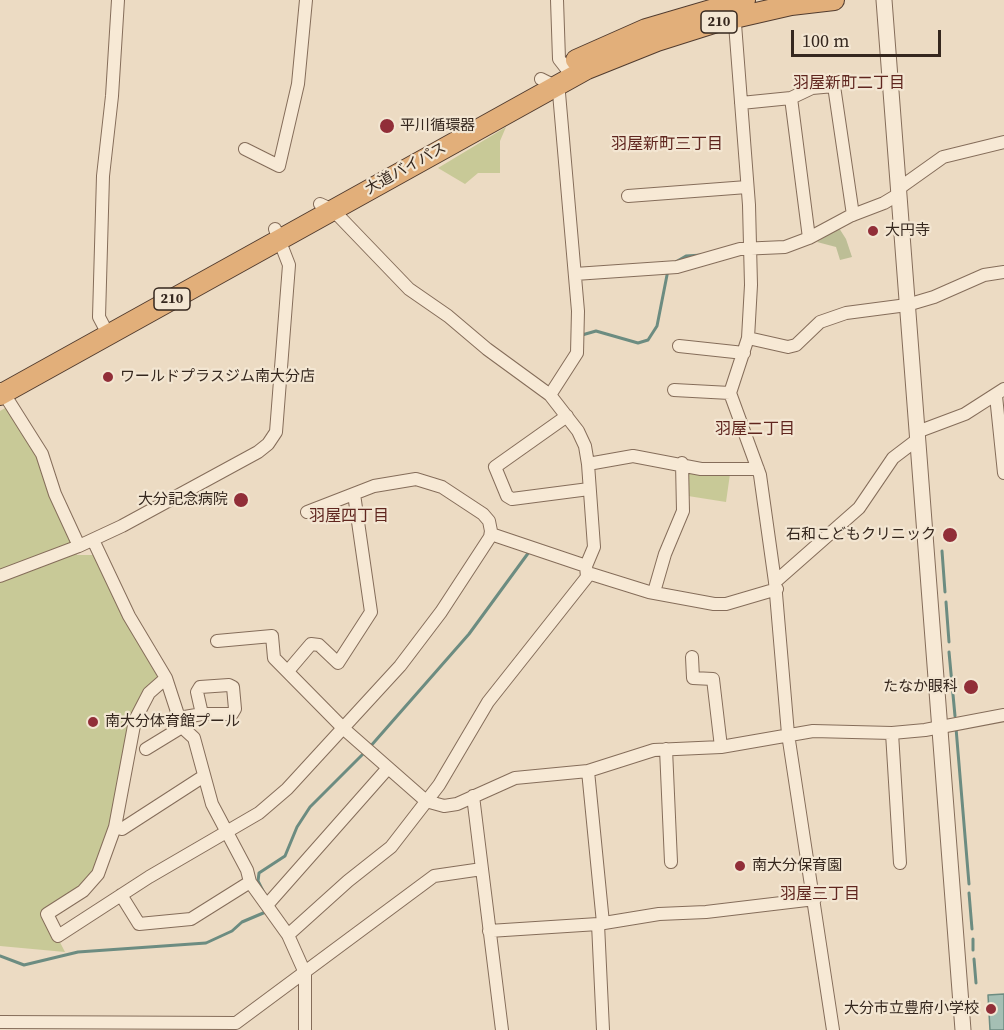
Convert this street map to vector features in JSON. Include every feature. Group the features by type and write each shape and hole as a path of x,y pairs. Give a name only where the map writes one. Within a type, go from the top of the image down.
{"highway":[{"name":"大道バイパス","path":"1,389 568,72 639,48 737,5 791,5 834,0"}],"street":[{"path":"106,329 99,316 103,176 112,96 118,0"},
{"path":"245,149 279,166 298,84 306,0"},
{"path":"557,0 559,59 568,72"},
{"path":"884,0 963,1030"},
{"path":"737,5 750,249 748,338 730,393 758,469 776,586 788,734 815,899 833,1030"},
{"path":"548,82 559,93 578,311 577,353 550,395"},
{"path":"741,103 791,98 812,88 834,86 853,215"},
{"path":"791,98 809,238"},
{"path":"575,274 677,267 740,249 785,247 884,203 943,157 1004,142"},
{"path":"628,196 747,187"},
{"path":"288,935 348,881 387,852 444,776 488,702 587,570 594,547 585,446 567,416 550,395 487,349 448,316 409,289 327,207"},
{"path":"0,576 93,540 258,452 272,438 276,432 289,265 277,234"},
{"path":"748,338 789,347 796,345 820,322 846,314 907,305 934,297 984,275 1004,272"},
{"path":"679,346 744,352"},
{"path":"1,389 42,454 55,494 79,546"},
{"path":"674,390 730,393"},
{"path":"491,534 654,592 714,604 726,604 776,586 859,508 893,458 917,436 965,414 1000,392 1004,473"},
{"path":"567,416 495,467 507,496 512,499 589,489"},
{"path":"588,464 633,456 682,463 701,469 758,469"},
{"path":"654,592 665,554 683,511 682,463"},
{"path":"166,678 149,693 135,720 115,827 98,874 83,891 47,914 58,936 272,803 304,773 400,666 435,621 491,534 489,521 485,516 442,487 426,481 387,483 307,512"},
{"path":"288,671 311,645 319,645 338,663 371,612 354,494"},
{"path":"93,540 129,616 166,678 180,723 194,738 212,804 228,830 250,882 288,935 305,973 305,1030"},
{"path":"217,641 272,636 274,658 344,729 426,801 437,805 450,806 521,777 588,771 647,752 666,749 721,747 813,731 892,733 1004,716"},
{"path":"692,657 693,678 713,678 721,747"},
{"path":"146,749 180,723 202,714"},
{"path":"892,733 900,863"},
{"path":"666,749 671,862"},
{"path":"267,905 388,768"},
{"path":"588,771 600,924 603,1030"},
{"path":"115,827 122,829 204,776"},
{"path":"473,796 502,1030"},
{"path":"0,1022 140,1027 236,1023 434,876 482,869"},
{"path":"121,895 139,924 191,919 250,882"},
{"path":"489,931 600,924 659,914 706,912 815,899"}],"green space":[{"path":"506,127 500,141 500,173 478,173 465,184 438,168"},
{"path":"839,228 846,239 852,257 840,260 836,247 817,242"},
{"path":"7,407 38,456 50,496 77,555 94,555 160,676 146,690 103,857 81,889 45,913 65,952 0,946 0,411"},
{"path":"685,467 730,474 726,502 688,496"}],"shaded area":[{"path":"1004,994 1004,1030 990,1030 988,995"}],"waterway":[{"path":"674,263 686,256 702,255"},
{"path":"582,335 596,331 638,343 648,340 657,326 668,270"},
{"path":"942,551 945,592"},
{"path":"369,748 469,634 529,552"},
{"path":"946,602 949,642"},
{"path":"949,652 955,716"},
{"path":"956,728 969,884"},
{"path":"267,899 258,881 259,873 285,856 297,827 310,807 364,753"},
{"path":"969,893 972,929"},
{"path":"0,956 24,965 78,952 206,943 232,931 242,922 268,911"},
{"path":"973,939 973,950"},
{"path":"974,959 976,983"}],"place":[{"name":"平川循環器","path":"387,126"},
{"name":"大円寺","path":"873,231"},
{"name":"ワールドプラスジム南大分店","path":"108,377"},
{"name":"大分記念病院","path":"241,500"},
{"name":"石和こどもクリニック","path":"950,535"},
{"name":"たなか眼科","path":"971,687"},
{"name":"南大分体育館プール","path":"93,722"},
{"name":"南大分保育園","path":"740,866"},
{"name":"大分市立豊府小学校","path":"991,1009"}],"district":[{"name":"羽屋新町二丁目","path":"849,84"},
{"name":"羽屋新町三丁目","path":"667,145"},
{"name":"羽屋二丁目","path":"755,430"},
{"name":"羽屋四丁目","path":"349,517"},
{"name":"羽屋三丁目","path":"820,895"}]}
